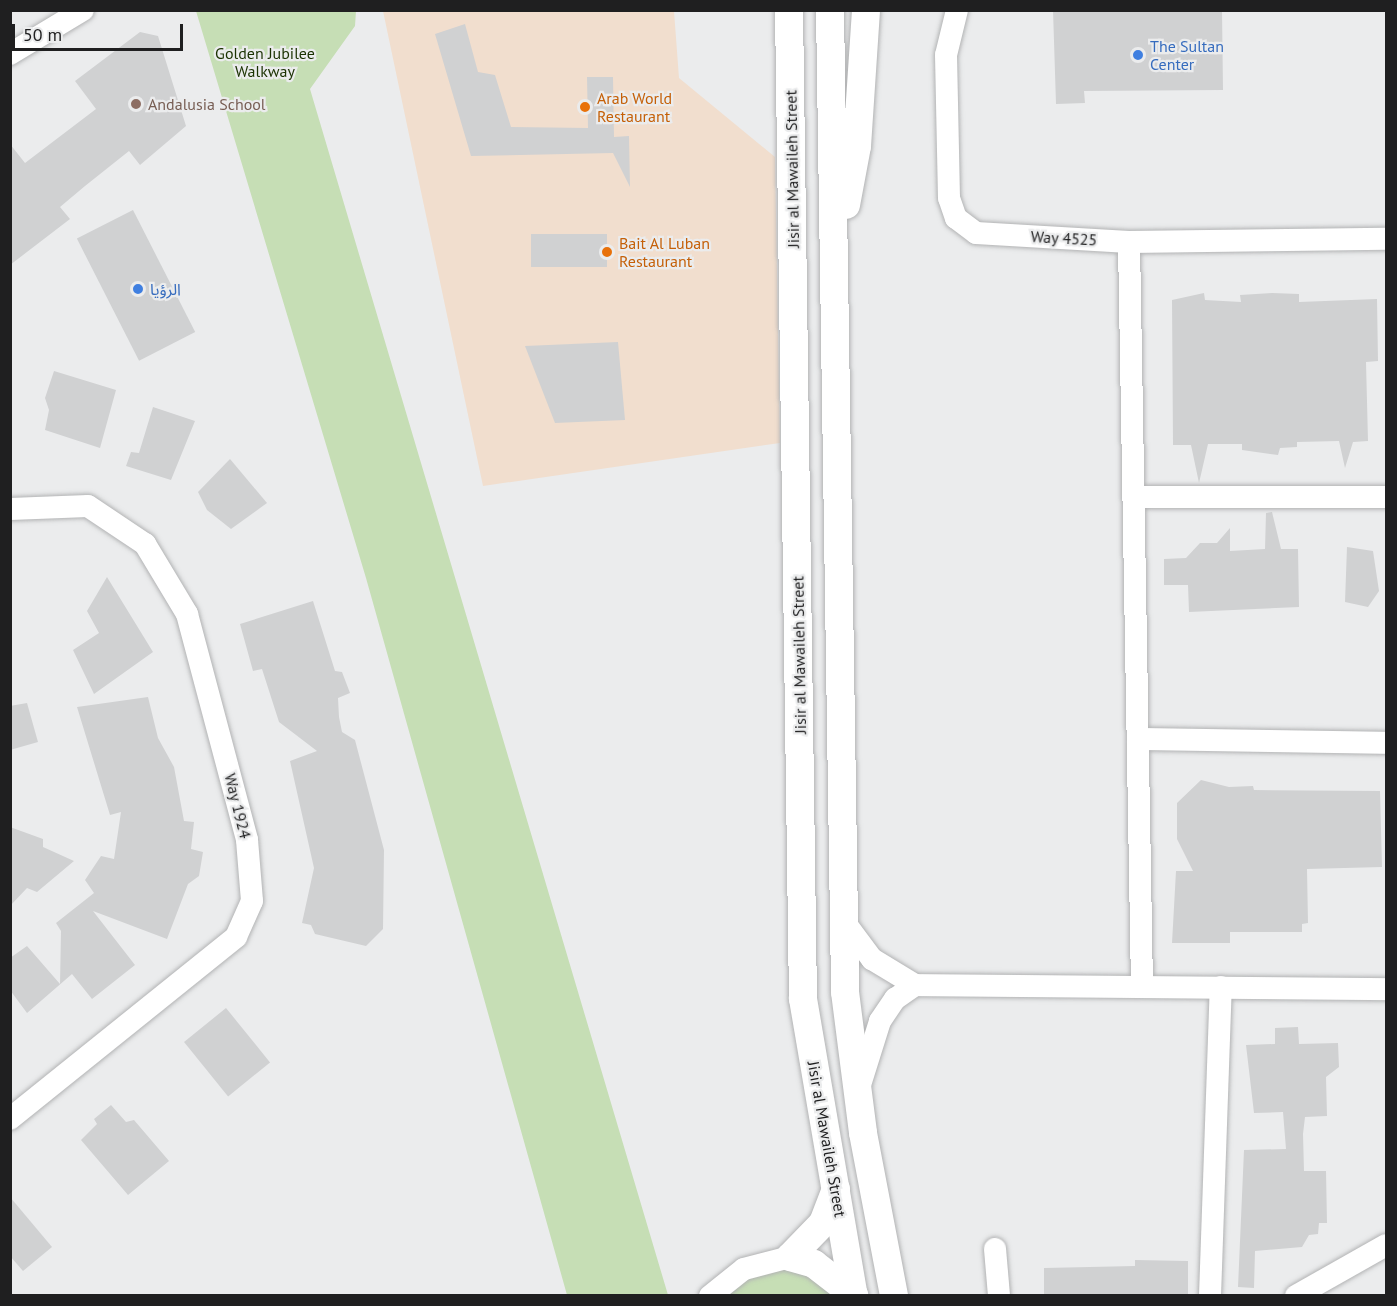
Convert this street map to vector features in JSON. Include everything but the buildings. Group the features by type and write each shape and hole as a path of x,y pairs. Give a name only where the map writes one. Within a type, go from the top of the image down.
{"main road":[{"name":"Jisir al Mawaileh Street","path":"789,10 803,999 854,1295"},
{"path":"830,10 836,241 842,919 858,1094 894,1296"},
{"path":"836,241 858,146 866,10"},
{"path":"836,1189 823,1223 790,1257 814,1264 854,1295"}],"street":[{"path":"10,54 83,10"},
{"name":"Way 4525","path":"957,10 946,54 949,198 956,218 976,233 1129,242 1386,239"},
{"path":"1129,242 1142,985"},
{"path":"1134,497 1386,497"},
{"name":"Way 1924","path":"10,509 88,506 145,544 187,614 247,840 252,901 236,937 10,1119"},
{"path":"1138,739 1386,743"},
{"path":"842,919 872,959 915,985 1142,985 1386,989"},
{"path":"858,1094 880,1022 895,999 915,985"},
{"path":"1210,1296 1221,987"},
{"path":"1296,1296 1386,1245"},
{"path":"995,1249 999,1296"},
{"path":"710,1296 744,1269 790,1257"}],"shaded area":[{"path":"383,11 674,11 679,78 775,157 780,443 483,486"}],"green space":[{"name":"Golden Jubilee Walkway","path":"196,11 356,11 355,26 310,89 668,1295 567,1295 366,578"},
{"path":"761,1270 798,1270 828,1283 831,1295 719,1296"}],"place":[{"name":"The Sultan Center","path":"1138,55"},
{"name":"Andalusia School","path":"136,104"},
{"name":"Arab World Restaurant","path":"585,107"},
{"name":"Bait Al Luban Restaurant","path":"607,252"},
{"name":"الرؤيا","path":"138,289"}]}
